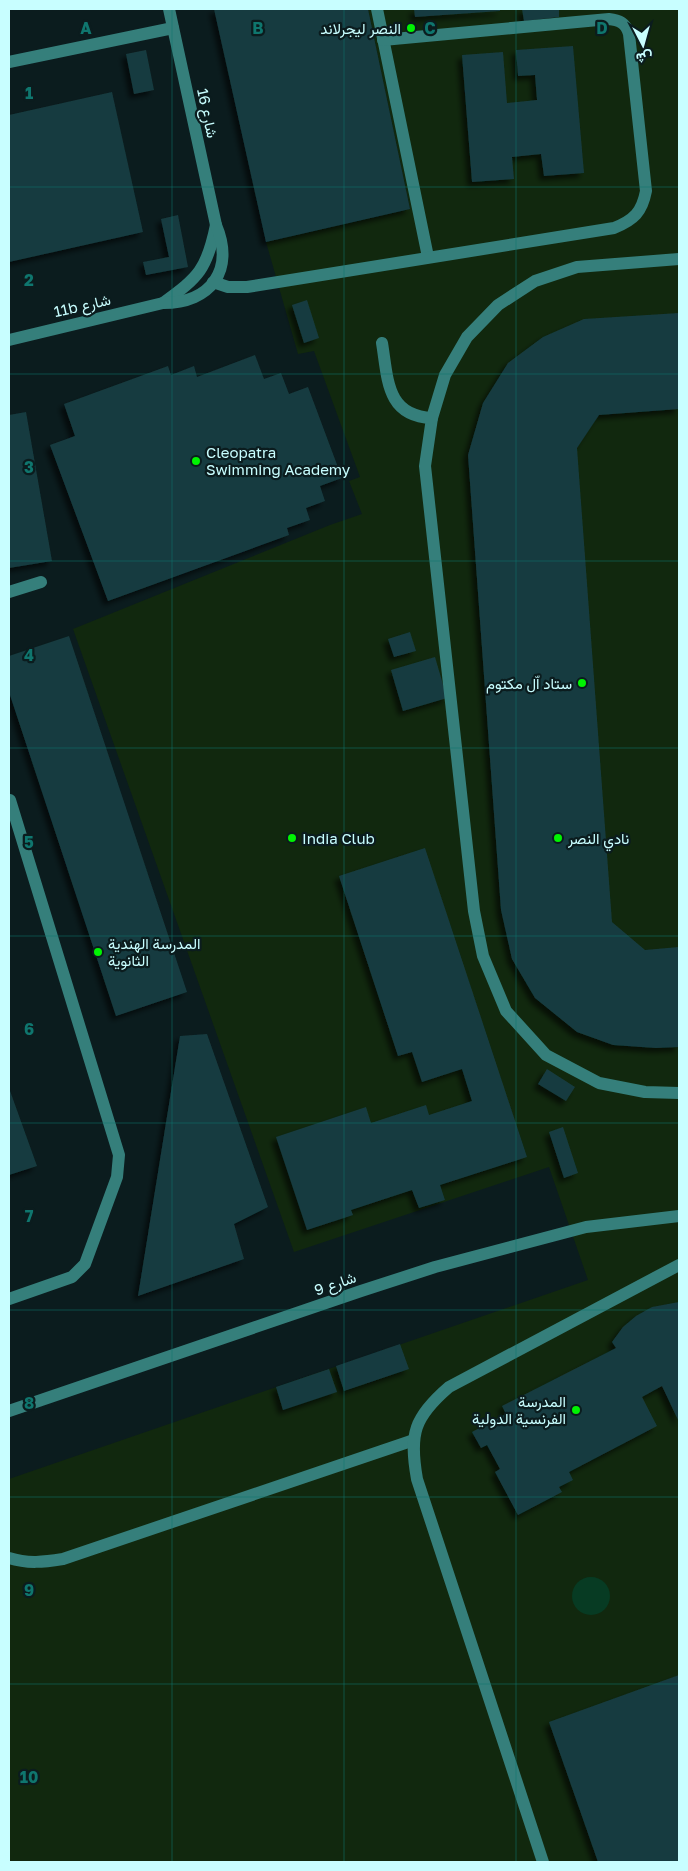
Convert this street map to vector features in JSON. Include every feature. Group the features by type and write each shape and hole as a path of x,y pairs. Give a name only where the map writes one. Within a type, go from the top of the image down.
{"street":[{"name":"شارع 16","path":"169,9 216,225 223,247 219,272 214,282"},
{"path":"377,9 428,258"},
{"path":"214,282 228,287 247,287 428,258 614,228 626,223 638,214 644,203 646,191 629,34 624,23 609,19 383,40"},
{"path":"9,62 173,28"},
{"name":"شارع 16","path":"201,271 209,257 216,225"},
{"path":"679,259 577,267 535,281 498,305 467,337 445,376 432,418 425,466 474,911 483,956 506,1011 546,1055 599,1083 645,1092 679,1093"},
{"name":"11b شارع","path":"163,303 192,281 201,271"},
{"name":"11b شارع","path":"9,340 163,303 179,303 192,299 204,292 214,282"},
{"path":"382,343 391,395 396,403 412,415 432,418"},
{"path":"9,592 41,582"},
{"path":"9,1299 72,1277 85,1264 117,1177 119,1155 10,800"},
{"name":"شارع 9","path":"9,1411 435,1267 586,1227 679,1217"},
{"path":"543,1862 417,1479 412,1453 416,1427 429,1404 449,1387 679,1265"},
{"path":"9,1558 20,1562 40,1563 63,1558 414,1440"}],"shaded area":[{"name":"نادي النصر","path":"368,9 679,9 679,1862 9,1862 9,1479 588,1280 549,1167 294,1252 73,629 330,525 362,514 349,481 360,477 314,351 298,354 266,242 410,209"},
{"path":"591,1577 598,1578 604,1583 609,1589 609,1603 604,1609 598,1614 591,1615 584,1614 578,1609 573,1603 572,1596 573,1589 578,1583 584,1578"}],"building":[{"path":"214,9 368,9 410,209 266,242"},
{"path":"414,9 500,9 500,11 415,17"},
{"path":"522,9 559,9 559,17 524,21"},
{"path":"573,46 584,173 544,176 541,154 512,157 514,179 472,182 462,55 503,52 507,103 537,100 535,75 518,76 516,50"},
{"path":"146,50 154,90 134,94 126,54"},
{"path":"112,92 143,232 9,262 9,115"},
{"path":"178,215 188,267 146,275 143,262 169,257 161,219"},
{"path":"307,300 319,338 304,343 292,305"},
{"name":"ستاد اّل مكتوم","path":"679,313 679,409 599,415 577,448 612,922 645,950 679,947 679,1047 656,1048 613,1045 577,1032 535,998 512,959 501,910 468,455 483,403 508,363 543,337 584,319"},
{"name":"Cleopatra Swimming Academy","path":"255,355 264,379 281,373 289,394 308,387 342,478 320,486 325,501 306,508 310,520 287,528 289,535 108,601 50,445 75,436 64,404 168,366 171,375 194,366 197,377"},
{"path":"26,412 52,561 9,568 9,415"},
{"path":"410,632 416,651 394,657 388,639"},
{"path":"69,636 187,992 116,1016 9,692 9,656"},
{"path":"435,657 447,698 403,711 391,670"},
{"path":"425,848 527,1157 440,1185 445,1200 419,1208 412,1190 351,1210 353,1215 307,1230 276,1137 366,1107 371,1123 426,1105 429,1115 472,1101 462,1069 422,1082 412,1052 398,1056 339,876"},
{"path":"207,1034 268,1207 234,1224 244,1259 138,1296 180,1036"},
{"path":"547,1069 575,1087 566,1101 538,1084"},
{"path":"9,1088 37,1166 9,1175"},
{"path":"563,1127 578,1173 564,1178 549,1132"},
{"name":"المدرسة الفرنسية الدولية","path":"679,1302 679,1422 662,1386 642,1397 657,1426 569,1472 573,1480 559,1487 562,1492 518,1515 495,1472 500,1469 487,1445 481,1448 472,1432 506,1414 502,1406 616,1348 612,1342 623,1327 636,1316 652,1307"},
{"path":"400,1344 409,1369 344,1391 336,1366"},
{"path":"329,1369 337,1392 283,1410 276,1387"},
{"path":"679,1675 679,1862 598,1862 549,1722"}],"place":[{"name":"النصر ليجرلاند","path":"411,28"},
{"name":"Cleopatra Swimming Academy","path":"196,461"},
{"name":"ستاد اّل مكتوم","path":"582,683"},
{"name":"India Club","path":"292,838"},
{"name":"نادي النصر","path":"558,838"},
{"name":"المدرسة الهندية الثانوية","path":"98,952"},
{"name":"المدرسة الفرنسية الدولية","path":"576,1410"}]}
